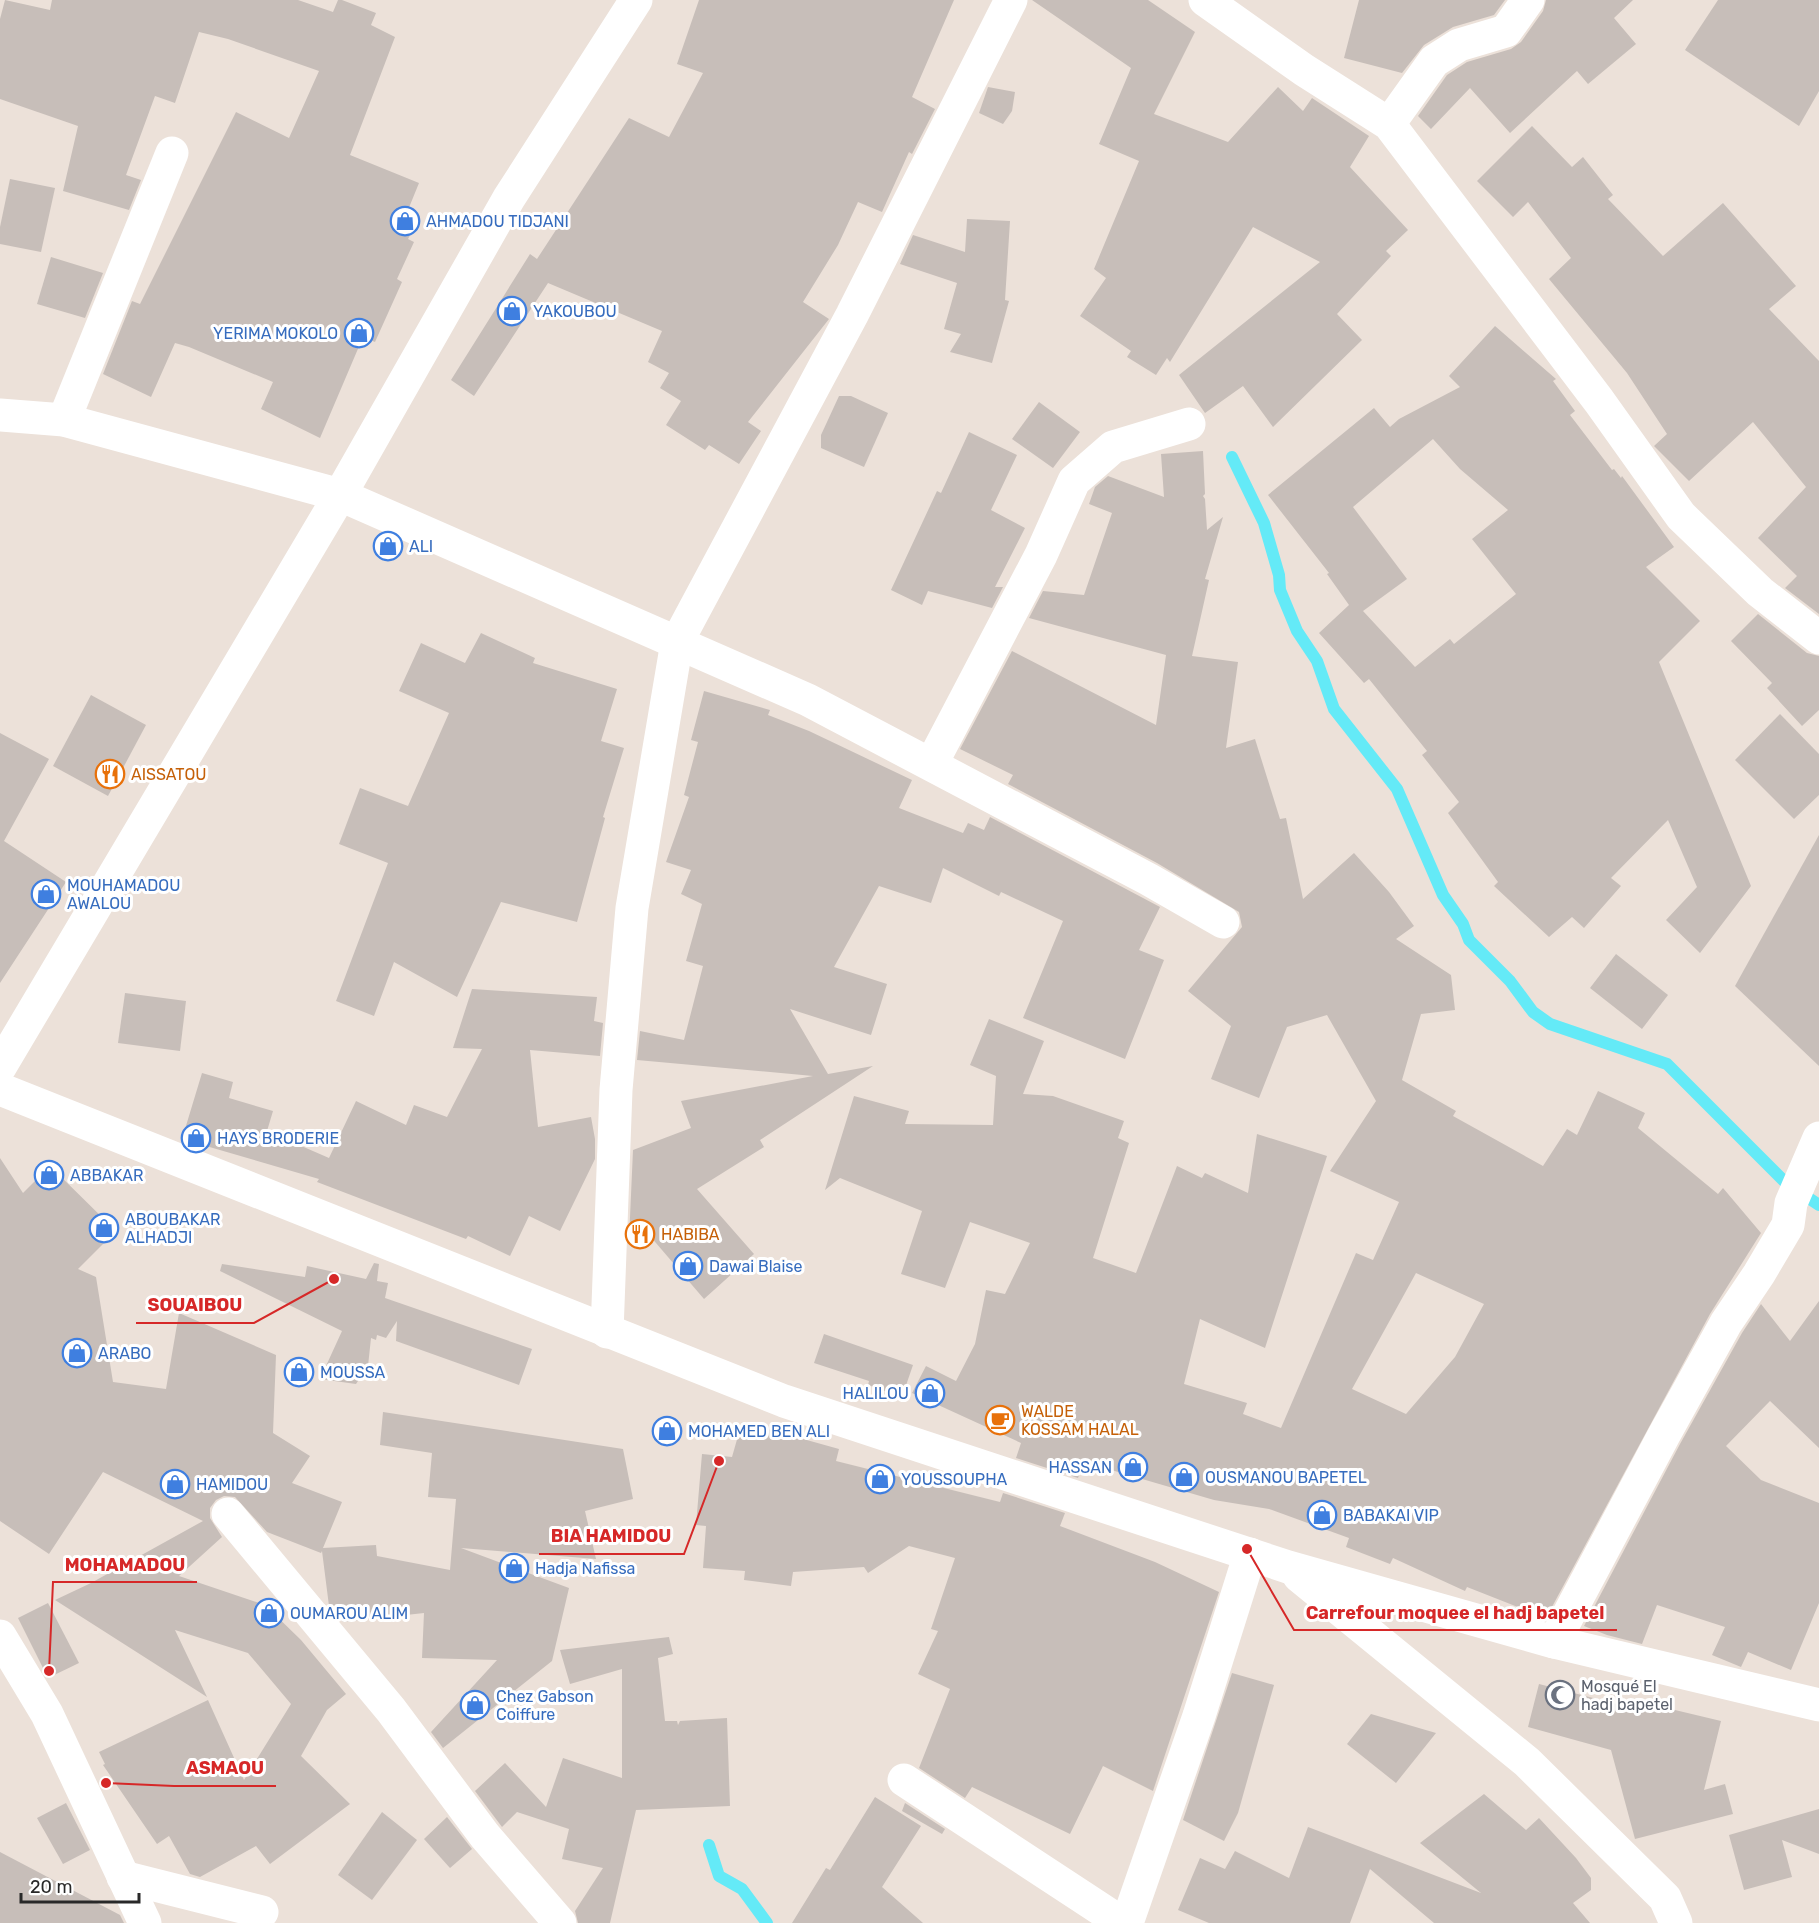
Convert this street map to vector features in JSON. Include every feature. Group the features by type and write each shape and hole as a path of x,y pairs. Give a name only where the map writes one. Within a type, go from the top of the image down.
{"street":[{"path":"0,1067 340,495 509,198 636,0"},
{"path":"607,1332 616,1090 632,908 677,642 852,315 1011,0"},
{"path":"1205,0 1304,70 1389,124 1599,400 1681,516 1760,592 1819,638"},
{"path":"1389,124 1434,62 1460,45 1506,31 1528,0"},
{"path":"64,420 172,153"},
{"path":"0,415 64,420 340,495 808,700 932,763 1148,879 1222,922"},
{"path":"932,763 1041,555 1074,481 1113,447 1189,424"},
{"path":"0,1089 784,1401 1288,1567 1554,1642 1819,1705"},
{"path":"1554,1642 1726,1323 1788,1225 1795,1193 1819,1138"},
{"path":"228,1514 391,1710 485,1836 560,1923"},
{"path":"1127,1923 1199,1716 1250,1554"},
{"path":"1288,1567 1527,1762 1665,1898 1677,1923"},
{"path":"0,1636 47,1714 145,1923"},
{"path":"904,1780 1122,1923"},
{"path":"123,1877 262,1912"}],"building":[{"path":"5,0 50,10 52,0 298,0 333,12 338,0 342,0 376,13 371,25 395,37 350,155 419,183 408,210 420,216 408,239 414,242 397,279 402,282 375,342 363,337 320,438 261,409 273,382 189,347 175,343 151,397 103,374 132,301 140,304 236,112 289,138 319,71 228,39 199,32 175,103 155,96 126,175 141,180 129,210 63,191 78,126 0,99 0,19"},
{"path":"699,0 954,0 912,97 935,109 912,154 909,152 882,212 858,202 838,245 803,302 829,319 748,422 761,431 739,464 709,445 705,450 666,425 681,401 660,388 669,373 648,362 662,331 548,283 474,396 451,380 530,254 537,259 629,118 669,137 703,73 677,64"},
{"path":"1032,0 1148,0 1195,32 1154,114 1228,142 1278,87 1303,111 1312,98 1369,136 1350,167 1408,230 1386,251 1391,256 1337,314 1362,340 1273,427 1243,386 1205,413 1179,375 1320,262 1253,227 1170,362 1167,358 1156,375 1127,357 1131,351 1080,316 1106,278 1094,269 1139,161 1099,144 1131,68"},
{"path":"1359,0 1505,0 1494,15 1453,27 1424,45 1402,73 1344,58"},
{"path":"1546,0 1633,0 1614,18 1636,44 1588,84 1577,71 1510,133 1470,88 1431,129 1418,116 1447,75 1467,62 1511,49 1521,42 1543,11"},
{"path":"1718,0 1819,0 1819,91 1799,126 1685,50"},
{"path":"988,87 1015,92 1012,111 1003,124 979,113"},
{"path":"1532,126 1572,167 1583,157 1613,195 1608,199 1663,256 1723,203 1796,286 1769,309 1819,361 1819,614 1785,588 1797,576 1758,538 1806,487 1753,422 1689,481 1654,446 1667,434 1627,373 1549,279 1571,258 1528,202 1513,217 1477,181"},
{"path":"10,179 55,188 41,252 0,244 0,227"},
{"path":"967,219 1010,221 1005,300 1009,301 992,363 950,352 961,334 944,329 957,283 900,264 913,235 965,252"},
{"path":"51,257 103,273 85,318 37,304"},
{"path":"1495,326 1556,379 1553,381 1575,411 1570,415 1612,470 1614,469 1621,478 1622,476 1674,547 1646,567 1700,621 1659,662 1751,886 1700,953 1666,920 1697,887 1668,820 1611,878 1621,886 1584,928 1572,917 1549,937 1494,886 1498,882 1448,813 1459,802 1422,755 1427,751 1369,679 1364,683 1319,633 1349,605 1327,574 1329,573 1268,495 1374,408 1390,427 1399,419 1460,387 1449,376","holes":["1433,439 1460,469 1508,510 1472,539 1516,594 1454,644 1450,639 1415,667 1363,611 1407,579 1353,507"]},
{"path":"839,396 851,396 888,413 864,467 821,448 821,435"},
{"path":"1039,402 1080,432 1053,468 1012,439"},
{"path":"969,432 1017,455 991,510 1025,528 995,587 1003,587 992,608 928,591 922,605 891,590 937,491 941,493"},
{"path":"1203,451 1205,494 1203,496 1207,530 1223,517 1205,579 1209,580 1192,656 1238,662 1226,748 1255,739 1280,819 1286,818 1303,899 1354,853 1389,892 1414,926 1396,939 1451,975 1455,1010 1421,1014 1402,1080 1456,1111 1453,1116 1543,1166 1567,1129 1577,1135 1598,1091 1645,1113 1638,1128 1718,1194 1723,1188 1761,1233 1710,1314 1546,1618 1467,1587 1465,1591 1393,1558 1390,1564 1346,1547 1349,1538 1269,1509 1214,1500 1084,1462 1078,1478 1016,1458 1021,1443 912,1393 926,1366 956,1381 975,1344 986,1290 1005,1294 1030,1243 970,1222 945,1288 901,1274 922,1211 840,1178 825,1190 854,1096 909,1111 905,1124 993,1125 996,1076 970,1065 989,1019 1044,1041 1023,1094 1053,1096 1124,1121 1118,1138 1129,1143 1093,1258 1136,1273 1177,1166 1202,1178 1205,1173 1248,1193 1257,1134 1327,1156 1265,1348 1200,1319 1184,1384 1247,1403 1243,1414 1281,1428 1356,1253 1373,1260 1399,1202 1330,1171 1376,1101 1327,1015 1287,1027 1259,1098 1211,1079 1231,1026 1188,991 1242,927 1239,912 1157,863 1008,784 1013,775 960,749 1012,651 1156,725 1166,655 1029,618 1043,591 1084,595 1112,513 1089,504 1095,487 1108,476 1164,497 1161,454","holes":["1416,1273 1484,1304 1455,1357 1406,1414 1352,1389"]},
{"path":"1758,614 1807,653 1819,656 1819,710 1802,726 1767,688 1772,683 1731,641"},
{"path":"481,633 535,658 533,663 617,689 601,741 624,748 603,817 605,818 577,922 501,902 457,997 394,962 374,1016 336,1001 388,863 339,844 360,788 408,806 449,713 399,691 421,643 465,663"},
{"path":"704,691 770,710 768,715 809,731 912,780 899,808 963,833 968,823 984,830 990,817 1160,907 1139,950 1164,960 1125,1059 1023,1018 1063,921 1001,892 999,896 943,868 931,903 879,886 834,967 887,984 871,1035 790,1009 828,1074 873,1066 760,1140 764,1147 697,1189 754,1254 704,1299 650,1236 629,1240 633,1150 691,1128 681,1101 813,1076 637,1060 640,1031 684,1040 703,966 686,961 702,904 681,894 691,870 666,862 689,797 684,795 698,742 691,740"},
{"path":"91,695 146,725 108,796 53,766"},
{"path":"1780,714 1819,754 1819,795 1794,819 1735,760"},
{"path":"0,733 49,759 4,841 66,882 0,983"},
{"path":"1819,835 1819,1066 1735,986"},
{"path":"1616,954 1668,995 1642,1029 1590,988"},
{"path":"472,989 597,997 594,1021 603,1023 600,1056 530,1050 538,1127 591,1117 595,1139 595,1159 560,1231 529,1216 510,1256 468,1236 466,1239 317,1182 319,1179 182,1139 202,1073 233,1082 229,1098 273,1111 267,1131 329,1158 356,1101 406,1125 414,1105 447,1117 482,1049 453,1048"},
{"path":"125,993 186,1001 180,1051 118,1043"},
{"path":"0,1158 23,1193 50,1166 116,1231 78,1269 96,1277 113,1382 166,1389 179,1313 276,1355 273,1433 310,1456 292,1483 342,1502 323,1548 376,1545 377,1556 450,1570 456,1499 428,1497 432,1453 380,1445 383,1412 623,1449 633,1499 585,1511 596,1559 461,1548 569,1588 552,1661 443,1748 431,1732 497,1660 422,1658 424,1613 343,1622 329,1606 322,1551 321,1553 267,1532 235,1497 224,1496 216,1500 210,1508 210,1518 222,1537 179,1576 265,1605 301,1640 346,1694 327,1710 301,1756 350,1804 270,1864 256,1846 200,1877 190,1874 169,1836 157,1844 103,1765 105,1764 99,1752 208,1700 244,1780 291,1704 248,1653 175,1630 207,1697 55,1600 91,1583 203,1521 103,1472 49,1554 0,1521"},
{"path":"374,1263 379,1264 377,1281 388,1283 385,1298 532,1349 519,1385 396,1341 397,1321 386,1338 377,1335 376,1340 371,1338 368,1366 356,1384 320,1379 342,1331 220,1271 222,1264 305,1277 307,1266 366,1279"},
{"path":"1819,1301 1819,1448 1770,1401 1726,1446 1761,1480 1819,1503 1819,1603 1791,1670 1748,1652 1741,1667 1712,1655 1725,1627 1657,1605 1642,1644 1584,1626 1680,1444 1742,1333 1761,1304 1790,1341"},
{"path":"824,1334 913,1365 902,1397 868,1385 869,1381 814,1363"},
{"path":"742,1422 839,1449 836,1461 1000,1502 1003,1493 1065,1513 1060,1526 1155,1562 1219,1592 1153,1791 1103,1766 1070,1834 972,1787 965,1798 919,1768 950,1689 918,1674 938,1631 931,1629 955,1558 909,1546 868,1573 864,1567 793,1572 791,1586 744,1580 745,1571 703,1568 706,1526 696,1525 702,1454 732,1457"},
{"path":"48,1603 79,1663 48,1678 18,1618"},
{"path":"669,1637 673,1654 658,1658 665,1721 677,1721 678,1725 680,1721 727,1718 730,1806 636,1810 610,1923 578,1923 575,1911 603,1868 562,1859 569,1829 517,1812 502,1827 475,1791 505,1763 546,1807 563,1758 622,1778 622,1669 570,1684 560,1650"},
{"path":"1232,1673 1274,1685 1238,1813 1224,1841 1183,1820"},
{"path":"1539,1684 1628,1707 1629,1699 1721,1721 1704,1790 1725,1784 1733,1814 1635,1839 1611,1750 1528,1727"},
{"path":"1371,1714 1436,1733 1396,1783 1347,1744"},
{"path":"1484,1794 1526,1830 1539,1818 1576,1858 1591,1878 1591,1890 1573,1903 1590,1923 1434,1923 1370,1869 1350,1923 1209,1923 1178,1910 1200,1858 1225,1869 1235,1851 1289,1878 1308,1827 1481,1893 1420,1843"},
{"path":"875,1797 921,1826 882,1887 923,1923 792,1923 826,1868 830,1870"},
{"path":"66,1803 90,1850 63,1864 37,1818"},
{"path":"905,1803 945,1829 942,1834 902,1811"},
{"path":"1819,1809 1819,1854 1782,1840 1792,1877 1744,1890 1729,1835"},
{"path":"382,1812 417,1840 372,1900 338,1875"},
{"path":"447,1817 472,1849 450,1868 424,1839"},
{"path":"0,1852 120,1915 124,1923 0,1923"}],"waterway":[{"path":"1232,457 1264,523 1279,575 1280,590 1297,631 1317,661 1334,709 1397,789 1443,895 1463,924 1469,940 1510,981 1533,1012 1550,1024 1667,1064 1786,1183 1819,1205"},
{"path":"709,1845 719,1876 742,1889 767,1923"}],"place":[{"name":"AHMADOU TIDJANI","path":"405,221"},
{"name":"YAKOUBOU","path":"512,311"},
{"name":"YERIMA MOKOLO","path":"359,333"},
{"name":"ALI","path":"388,546"},
{"name":"AISSATOU","path":"110,774"},
{"name":"MOUHAMADOU AWALOU","path":"46,894"},
{"name":"HAYS BRODERIE","path":"196,1138"},
{"name":"ABBAKAR","path":"49,1175"},
{"name":"ABOUBAKAR ALHADJI","path":"104,1228"},
{"name":"HABIBA","path":"640,1234"},
{"name":"Dawai Blaise","path":"688,1266"},
{"name":"SOUAIBOU","path":"334,1279"},
{"name":"ARABO","path":"77,1353"},
{"name":"MOUSSA","path":"299,1372"},
{"name":"HALILOU","path":"930,1393"},
{"name":"WALDE KOSSAM HALAL","path":"1000,1420"},
{"name":"MOHAMED BEN ALI","path":"667,1431"},
{"name":"BIA HAMIDOU","path":"719,1461"},
{"name":"HASSAN","path":"1133,1467"},
{"name":"OUSMANOU BAPETEL","path":"1184,1477"},
{"name":"YOUSSOUPHA","path":"880,1479"},
{"name":"HAMIDOU","path":"175,1484"},
{"name":"BABAKAI VIP","path":"1322,1515"},
{"name":"Carrefour moquee el hadj bapetel","path":"1247,1549"},
{"name":"Hadja Nafissa","path":"514,1568"},
{"name":"OUMAROU ALIM","path":"269,1613"},
{"name":"MOHAMADOU","path":"49,1671"},
{"name":"Mosqué El hadj bapetel","path":"1560,1695"},
{"name":"Chez Gabson Coiffure","path":"475,1705"},
{"name":"ASMAOU","path":"106,1783"}]}
